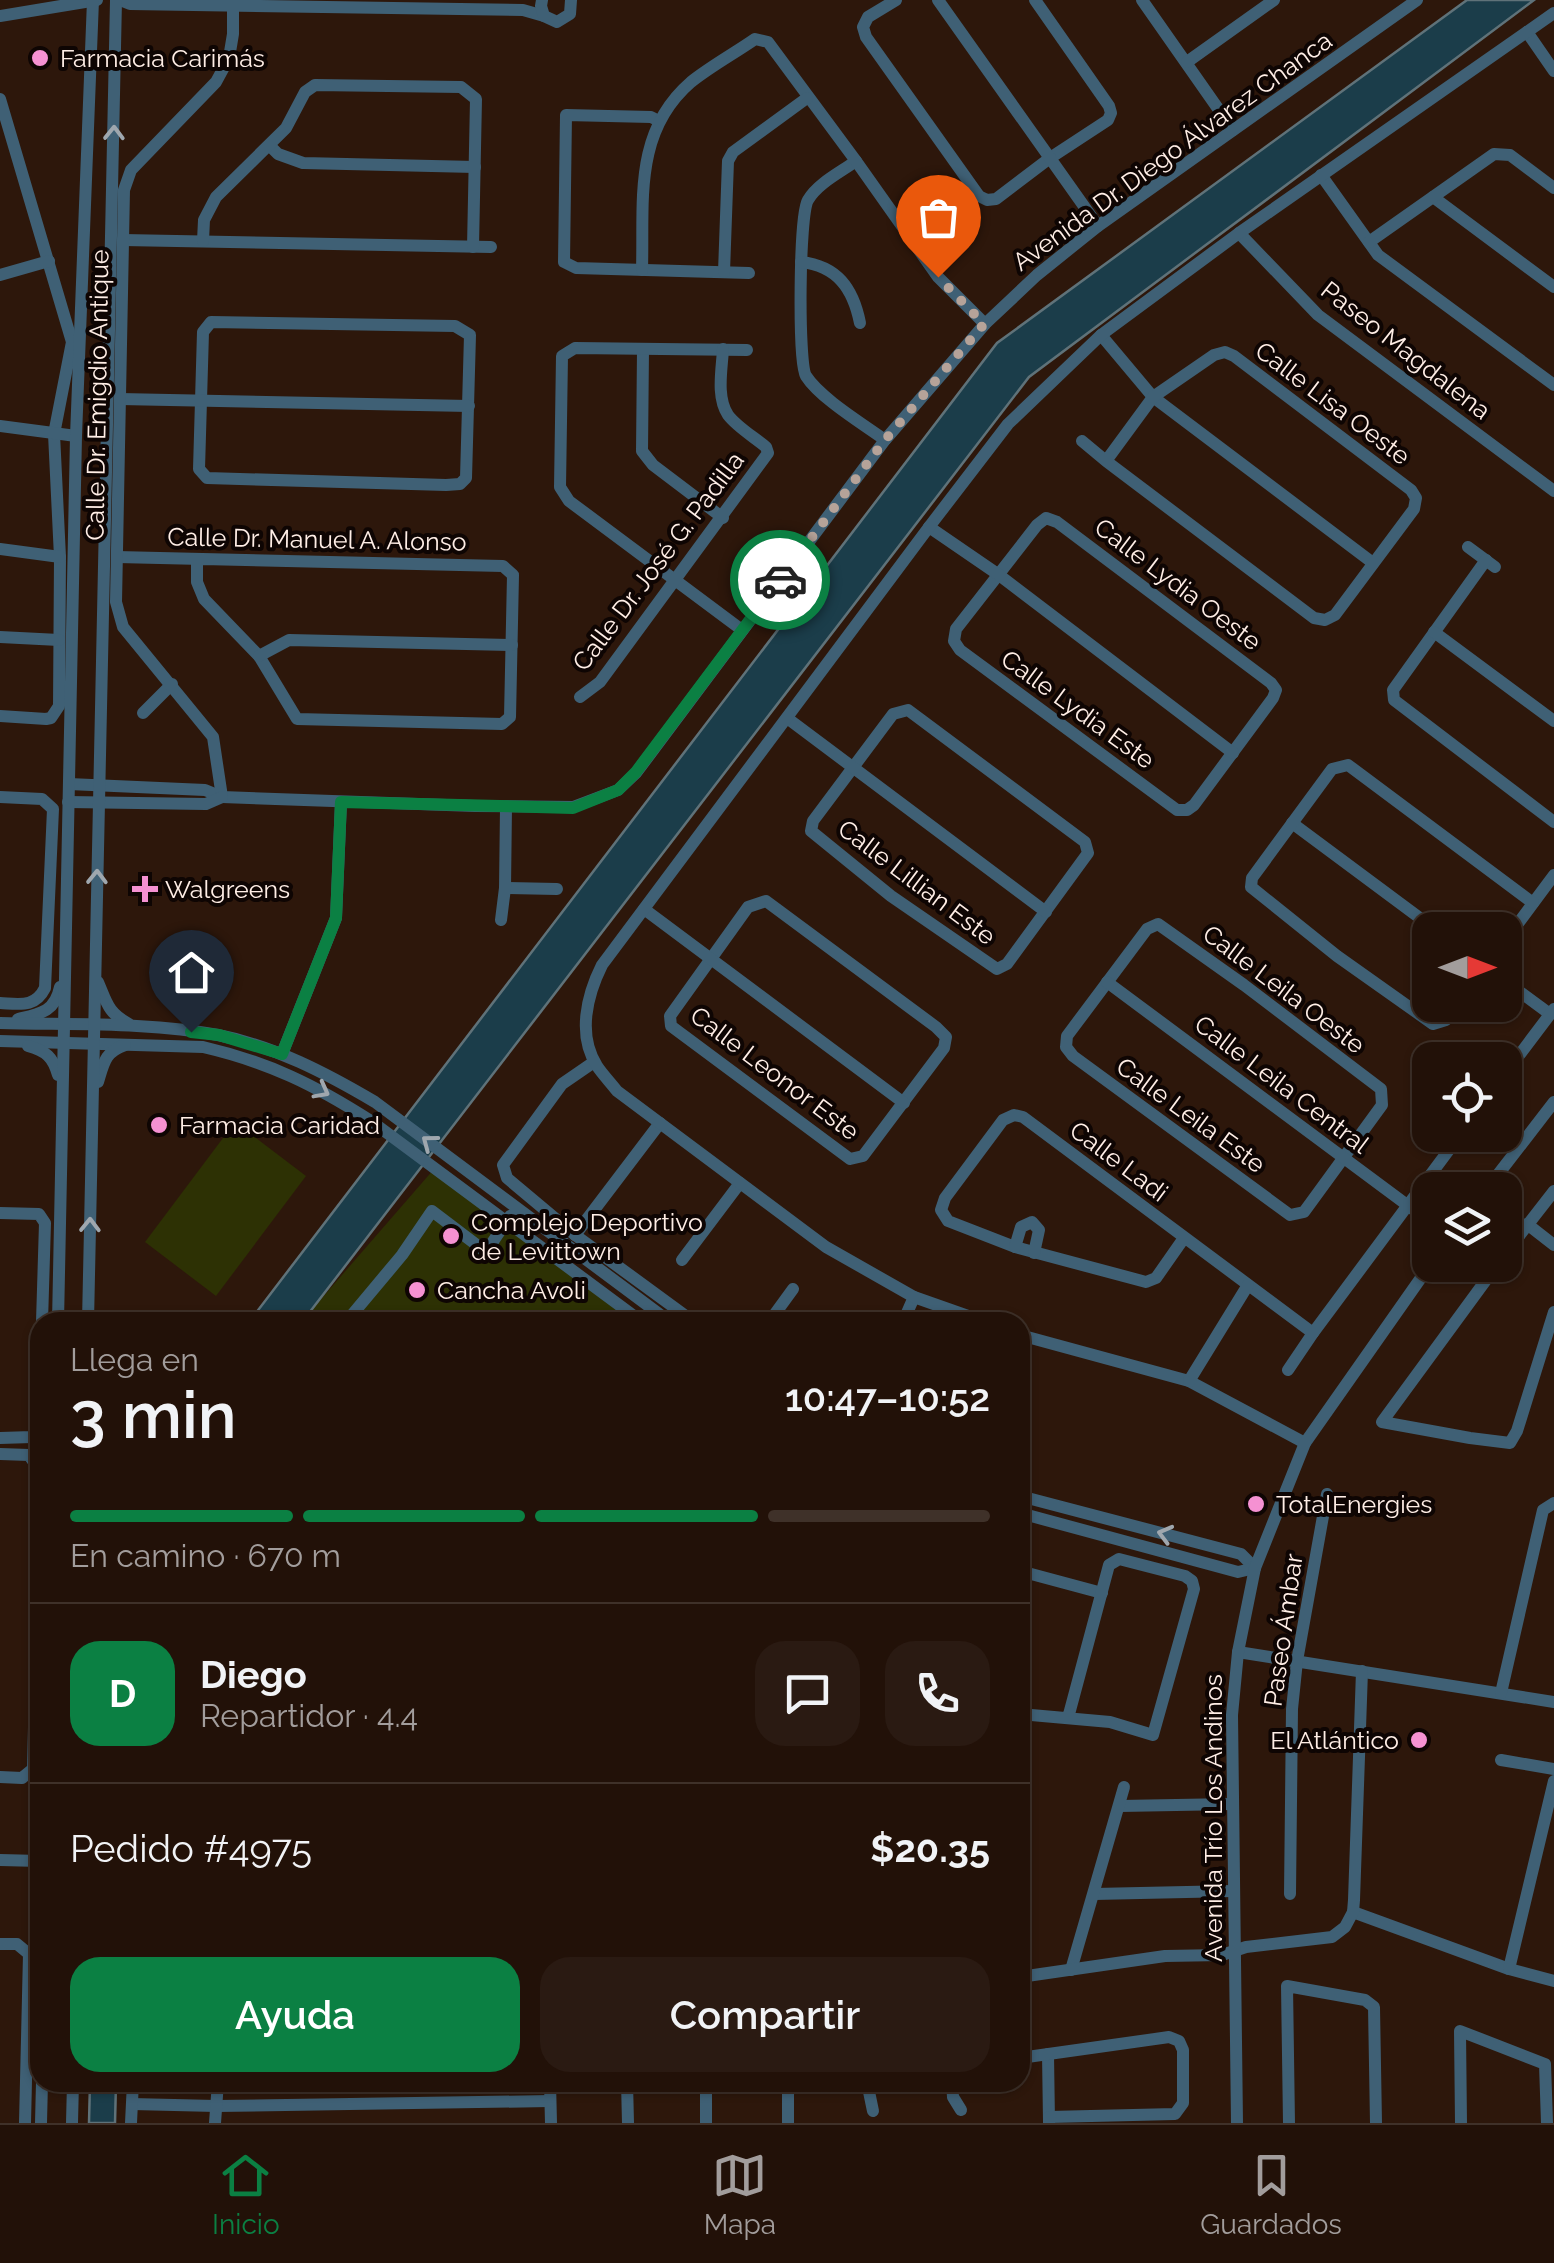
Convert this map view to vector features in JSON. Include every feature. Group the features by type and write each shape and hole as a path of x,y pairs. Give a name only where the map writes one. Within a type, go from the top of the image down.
{"street":[{"path":"0,16 95,0 76,436 58,1312"},
{"path":"88,1312 118,0 130,4 472,4 523,10 552,22 562,21 570,14 570,0"},
{"path":"542,0 544,16"},
{"path":"896,0 868,17 863,27 866,37 979,196 987,200 996,199 1108,120 1111,114 1035,0"},
{"path":"938,0 1098,226"},
{"path":"1142,0 1234,130"},
{"path":"1186,62 1274,0"},
{"name":"Avenida Dr. Diego Álvarez Chanca","path":"69,784 205,790 222,797 573,808 618,790 636,772 885,440 984,324 1037,274 1098,226 1416,0"},
{"name":"Calle Dr. Emigdio Antique","path":"222,797 212,737 122,627 116,602 124,190 131,170 216,82 229,58 233,2"},
{"path":"957,1312 914,1297 826,1247 618,1091 594,1062 586,1028 590,990 602,965 1008,424 1102,334 1239,233 1554,13"},
{"path":"1527,32 1554,71"},
{"path":"642,270 645,160 659,120 690,83 756,39 768,42 938,277 984,324"},
{"path":"203,241 204,220 216,196 270,146 286,128 305,92 315,86 462,88 476,99 473,247"},
{"path":"724,272 728,160 733,152 808,98"},
{"path":"0,99 72,342 54,434 60,557 59,706 46,719 0,716"},
{"path":"659,120 651,116 566,114 564,262 576,268 749,273"},
{"path":"270,146 278,154 303,163 475,167"},
{"path":"1369,242 1494,154 1510,155 1554,188"},
{"path":"856,161 818,188 806,202 801,262 803,372 814,387 885,440"},
{"path":"1322,175 1378,255 1554,385"},
{"path":"1433,197 1554,287"},
{"name":"Paseo Magdalena","path":"1239,233 1318,315 1554,491"},
{"path":"123,240 491,247"},
{"path":"0,275 48,261"},
{"path":"801,262 820,264 836,273 857,306 860,322"},
{"path":"211,322 455,326 470,335 466,478 460,484 207,478 200,469 201,400 203,332 211,322"},
{"path":"1102,334 1153,397 1373,563"},
{"path":"742,630 569,501 560,486 562,356 574,348 748,350"},
{"name":"Calle Dr. José G. Padilla","path":"580,697 600,682 768,453 766,446 729,416 724,405 723,349"},
{"path":"643,350 642,450 653,466 723,518"},
{"name":"Calle Lisa Oeste","path":"1082,441 1106,461 1314,618 1325,620 1335,614 1414,509 1416,498 1411,490 1224,352 1153,397 1106,461"},
{"path":"120,399 469,406"},
{"path":"0,426 76,436"},
{"name":"Calle Lydia Oeste","path":"999,574 1037,525 1046,518 1057,522 1271,682 1276,690 1273,698 1232,753"},
{"path":"929,527 999,574 1232,753"},
{"path":"1468,547 1491,564 1434,632 1393,690 1394,700 1554,822"},
{"path":"0,549 60,557"},
{"name":"Calle Dr. Manuel A. Alonso","path":"117,557 504,566 514,575 512,645"},
{"path":"196,559 204,598 259,656 297,719 502,724 510,717 512,645 289,640 259,656"},
{"name":"Calle Lydia Este","path":"999,574 956,629 954,641 960,650 1177,810 1194,805 1232,753"},
{"path":"1434,632 1554,720"},
{"path":"0,636 59,640"},
{"path":"142,713 172,684"},
{"path":"787,718 1046,912 1088,853 1085,842 1072,831 908,710 893,714 853,766"},
{"path":"1412,1009 1337,956 1251,887 1252,878 1332,769 1348,765 1533,903"},
{"name":"Calle Lillian Este","path":"853,766 813,821 812,832 891,896 996,969 1007,964 1046,912"},
{"path":"0,797 42,799 54,809 45,988 40,999 30,1004 0,1004"},
{"name":"Avenida Dr. Diego Álvarez Chanca","path":"68,802 206,804 222,797"},
{"path":"282,1054 336,918 341,802"},
{"path":"501,920 506,807"},
{"path":"1292,823 1412,912"},
{"path":"1522,918 1554,875"},
{"path":"505,888 557,889"},
{"path":"644,909 904,1103 944,1048 946,1037 936,1026 766,900 748,907 710,958"},
{"name":"Calle Leila Oeste","path":"1106,982 1147,928 1158,924 1244,985 1382,1089 1382,1106 1343,1158"},
{"name":"Calle Leonor Este","path":"710,958 670,1016 671,1026 688,1040 850,1160 864,1156 904,1103"},
{"path":"2,1023 47,1013 58,999 65,965"},
{"path":"96,975 108,1008 115,1017 136,1028"},
{"name":"Calle Leila Este","path":"1106,982 1067,1036 1066,1047 1072,1056 1290,1215 1304,1212 1343,1158"},
{"name":"Calle Leila Central","path":"1106,982 1412,1209"},
{"path":"1522,992 1552,1012 1522,1052"},
{"path":"2,1023 219,1035 282,1054 375,1102 657,1312"},
{"path":"6,1041 203,1047 276,1068 326,1091 371,1121 629,1312"},
{"path":"6,1041 38,1049 53,1059 62,1090"},
{"path":"93,1098 111,1050 128,1044"},
{"path":"594,1062 562,1084 503,1166 507,1178 575,1235 680,1312"},
{"path":"1500,1172 1554,1102"},
{"name":"Calle Ladi","path":"1015,1247 948,1221 940,1210 1003,1120 1014,1116 1023,1117 1312,1333"},
{"path":"575,1235 660,1123"},
{"path":"1288,1370 1447,1152"},
{"path":"682,1260 740,1183"},
{"path":"1522,1231 1554,1191"},
{"path":"354,1312 432,1211 486,1252 516,1206"},
{"path":"0,1213 38,1214 45,1223 42,1312"},
{"path":"1034,1253 1039,1230 1032,1222 1021,1228 1015,1247 1034,1253 1146,1282 1156,1278 1184,1238"},
{"path":"1527,1224 1554,1245"},
{"name":"Avenida Trío Los Andinos","path":"1237,2123 1232,1715 1238,1652 1255,1568 1304,1443 1418,1282"},
{"path":"1485,1282 1382,1422 1510,1443 1517,1432 1554,1312"},
{"path":"1189,1381 1248,1285"},
{"path":"776,1312 792,1288"},
{"path":"907,1312 914,1297"},
{"path":"1030,1338 1189,1381 1304,1443"},
{"path":"0,1438 30,1438"},
{"path":"0,1454 30,1458"},
{"name":"Paseo Ámbar","path":"1290,1894 1292,1709 1326,1494"},
{"path":"1030,1499 1241,1554 1255,1568"},
{"path":"1501,1693 1543,1510 1554,1503"},
{"path":"1030,1516 1238,1572 1255,1568"},
{"path":"1030,1715 1110,1722 1153,1735 1194,1589 1192,1581 1119,1559 1109,1566 1068,1718"},
{"path":"1030,1573 1102,1593"},
{"path":"1238,1652 1554,1702"},
{"path":"1030,1976 1165,1956 1222,1955 1246,1947 1332,1937 1345,1927 1353,1912 1358,1841 1362,1670"},
{"path":"1501,1760 1554,1769"},
{"path":"0,1777 22,1778 30,1772"},
{"path":"1509,1969 1554,1781"},
{"path":"1071,1970 1124,1787"},
{"path":"1120,1806 1232,1804"},
{"path":"0,1860 30,1861"},
{"path":"1094,1894 1234,1891"},
{"path":"1353,1912 1509,1969 1554,1981"},
{"path":"0,1944 17,1944 29,1954 26,2123"},
{"path":"1289,2123 1287,1986 1365,2000 1374,2008 1376,2123"},
{"path":"1461,2123 1460,2031 1545,2064 1547,2123"},
{"path":"1030,2057 1170,2036 1179,2041 1182,2050 1183,2103 1175,2114 1049,2120 1048,2054"},
{"path":"41,2123 42,2092"},
{"path":"72,2123 73,2092"},
{"path":"132,2123 133,2092"},
{"path":"215,2123 217,2092"},
{"path":"550,2092 551,2123"},
{"path":"627,2092 628,2123"},
{"path":"706,2092 706,2123"},
{"path":"788,2092 788,2123"},
{"path":"869,2092 873,2112"},
{"path":"953,2092 961,2110"},
{"path":"132,2104 550,2100"}],"green space":[{"path":"235,1122 306,1176 216,1296 145,1242"},
{"name":"Complejo Deportivo de Levittown","path":"434,1169 626,1312 310,1312"}],"water":[{"path":"1467,0 1534,0 1029,377 310,1312 257,1312 997,343"},
{"path":"90,2092 116,2092 115,2123 89,2123"}],"way so far":[{"path":"780,580 885,440 984,324 938,277"}],"place":[{"name":"Farmacia Carimás","path":"40,58"},
{"name":"Walgreens","path":"145,889"},
{"name":"Farmacia Caridad","path":"159,1125"},
{"name":"Complejo Deportivo de Levittown","path":"451,1236"},
{"name":"Cancha Avoli","path":"417,1290"},
{"name":"TotalEnergies","path":"1256,1504"},
{"name":"El Atlántico","path":"1419,1740"}],"route":[{"path":"191,1032 219,1035 282,1054 336,918 341,802 573,808 618,790 636,772 780,580"}]}
